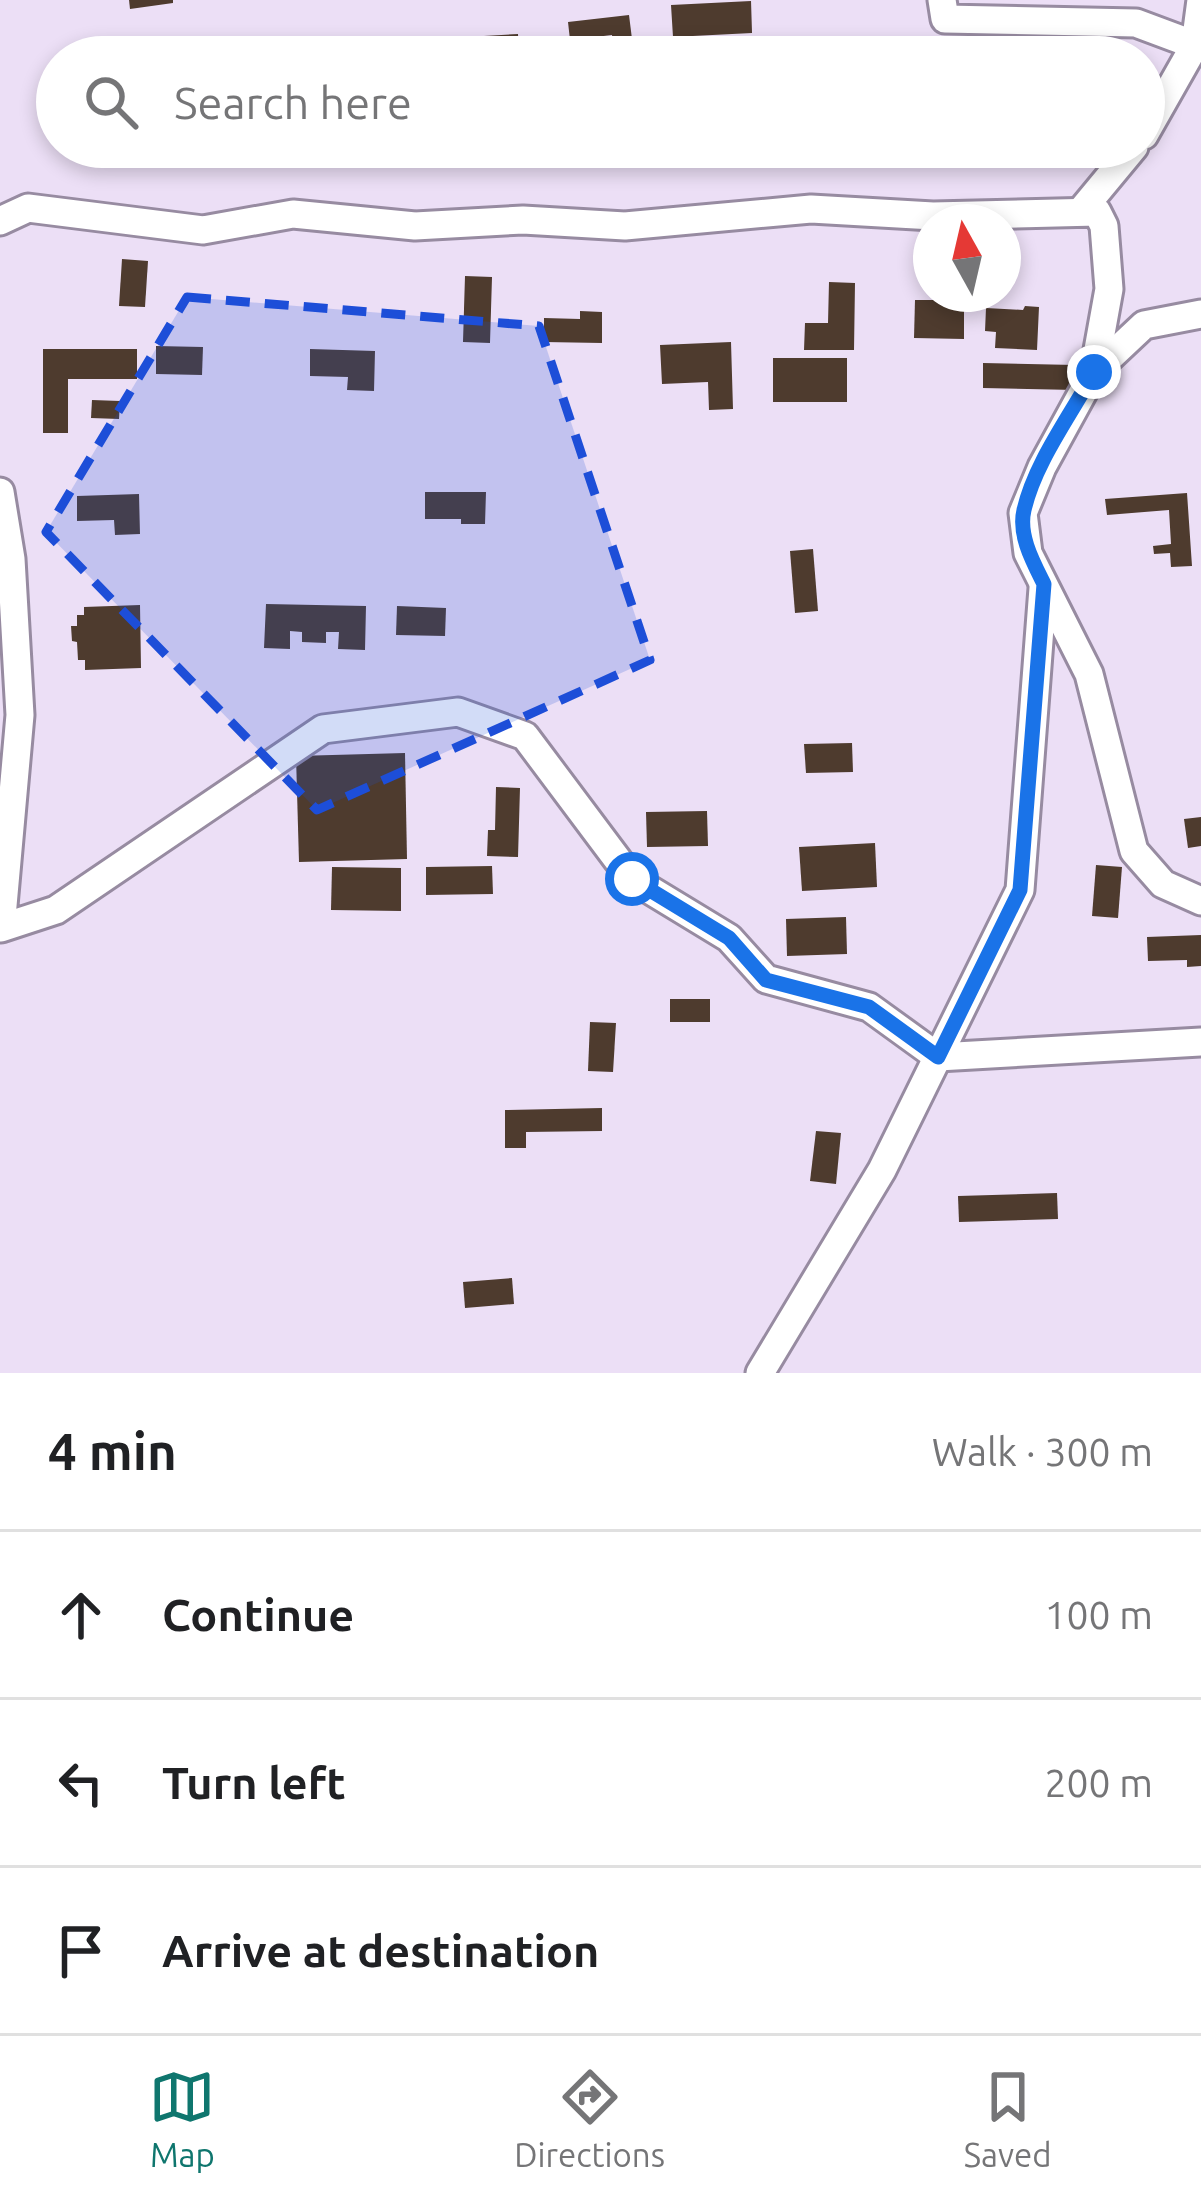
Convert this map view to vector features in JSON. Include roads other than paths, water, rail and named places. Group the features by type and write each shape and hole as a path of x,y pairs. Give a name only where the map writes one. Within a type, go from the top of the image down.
{"street":[{"path":"942,0 945,19 1136,23 1195,45"},
{"path":"1165,98 1195,45 1201,0"},
{"path":"1081,211 1117,168"},
{"path":"0,221 28,208 203,230 292,214 415,226 523,220 625,226 811,209 933,216 1097,212 1104,226 1109,289 1094,372 1042,467 1023,513 1028,553 1089,674 1134,850 1163,884 1201,901"},
{"path":"1094,372 1144,326 1201,314"},
{"path":"0,492 11,560 20,715 1,928 56,910 323,729 458,712 525,736 632,879 729,938 766,980 869,1007 938,1057 1201,1042"},
{"path":"760,1373 882,1171 1020,890 1044,584"}]}
